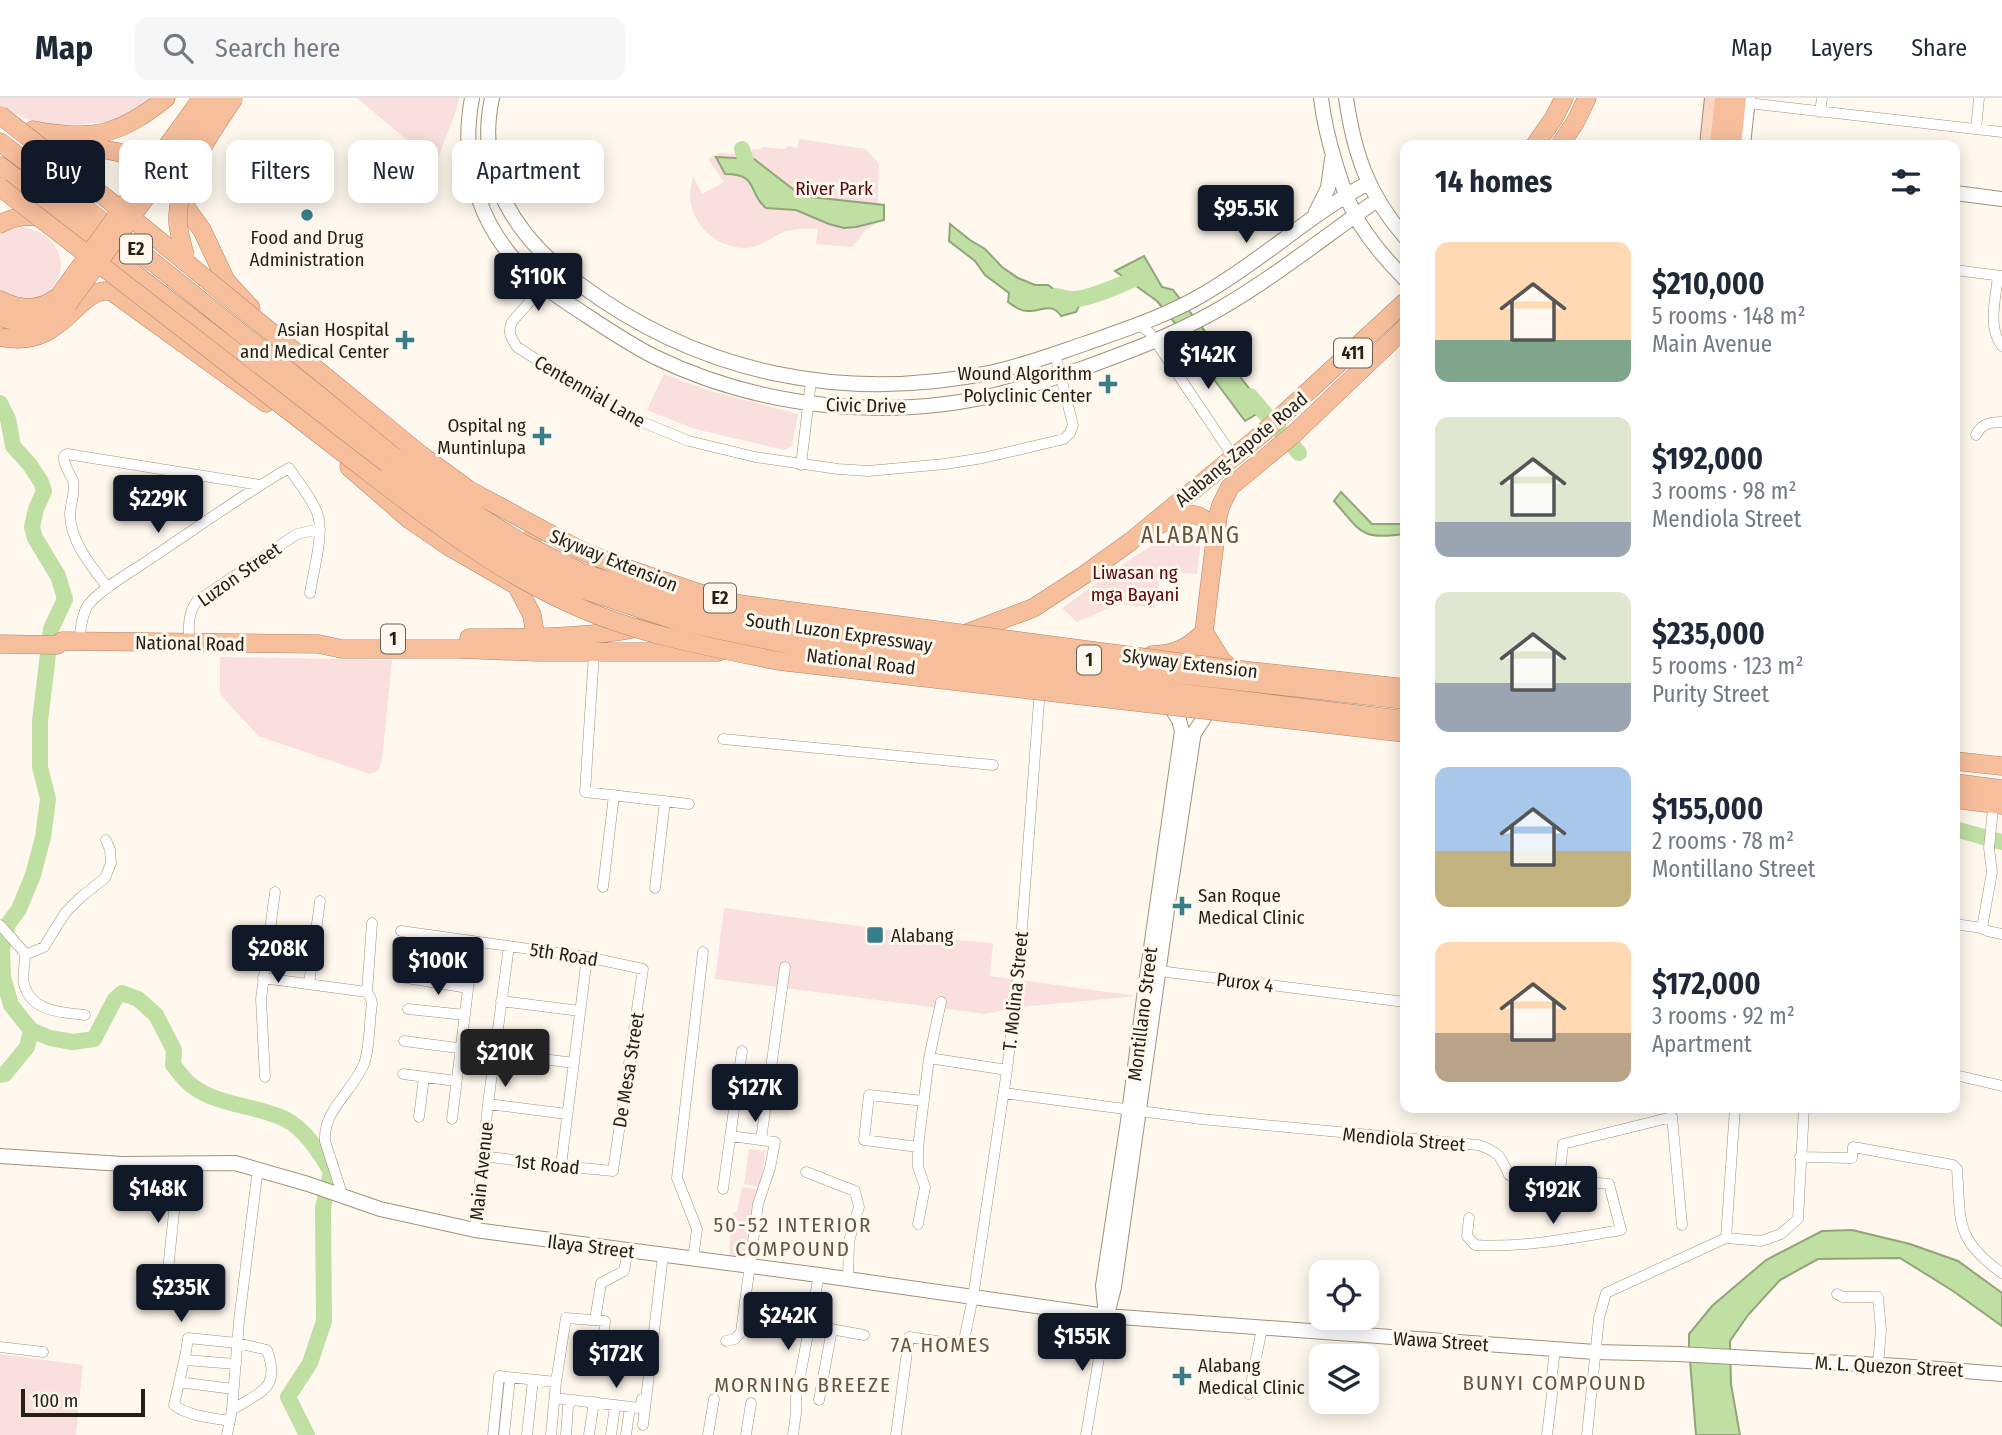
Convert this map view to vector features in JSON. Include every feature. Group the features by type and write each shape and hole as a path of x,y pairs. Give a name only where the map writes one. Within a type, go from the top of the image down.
{"highway":[{"path":"0,123 72,136 96,135 122,127 166,98"},
{"path":"0,300 19,308 38,308 59,296 202,98"},
{"path":"0,316 30,322 52,316 68,304 218,98"},
{"path":"234,98 182,188 178,221 185,255 202,279 341,396 355,425"},
{"path":"1538,140 1564,98"},
{"path":"1563,140 1587,98"},
{"path":"1720,140 1724,98"},
{"path":"1733,140 1744,100"},
{"name":"Skyway Extension","path":"0,115 144,228 430,462 469,490 552,537 603,559 699,593 739,604 1223,668 1400,687"},
{"path":"0,123 28,142 119,153"},
{"name":"South Luzon Expressway","path":"0,142 90,210 390,472 460,523 510,555 575,587 680,622 777,642 1400,719"},
{"name":"South Luzon Expressway","path":"0,166 75,222 144,279 355,425 469,510 522,543 581,572 687,607 789,627 1400,699"},
{"name":"E2","path":"0,187 258,388 452,534 506,569 580,608 625,625 779,661 1400,739"},
{"path":"185,205 202,230 226,281 248,305 481,497 537,532 614,568 727,609 786,623"},
{"path":"0,224 19,216 49,219 144,279"},
{"path":"0,337 17,340 47,333 90,295 97,291 111,291 316,439 410,520 448,546 515,584"},
{"name":"Alabang-Zapote Road","path":"939,643 1033,608 1084,575 1234,458 1400,307"},
{"name":"Alabang-Zapote Road","path":"1216,538 1221,505 1230,487 1294,434 1400,333"},
{"path":"1130,541 1171,518 1195,514 1211,524 1216,538"},
{"path":"537,532 516,556 512,577 532,615 537,645"},
{"name":"411","path":"1199,673 1216,538"},
{"name":"Alabang-Zapote Road","path":"979,647 1018,626 1033,608"},
{"name":"National Road","path":"0,644 56,641 319,644 340,640 365,640 537,645 594,653 788,652 1158,699 1176,697 1328,717 1337,716 1344,709 1345,701 1342,693 1330,687 786,623 682,619 537,645"},
{"path":"658,651 655,641 659,624"},
{"path":"1018,626 1010,633 1010,639 1141,656 1170,654 1192,644 1204,632 1222,661 1237,674 1251,678"},
{"path":"788,652 786,636 795,631 815,627"},
{"name":"National Road","path":"0,635 56,641"},
{"path":"1370,677 1395,698 1400,710"},
{"name":"National Road","path":"1330,687 1370,677 1400,680"},
{"path":"1158,699 1193,727 1400,739"},
{"path":"1960,761 2002,765"},
{"path":"1960,776 2002,780"},
{"path":"1960,784 2002,789"},
{"path":"1960,793 2000,805"},
{"path":"1960,800 2000,805"}],"main road":[{"name":"Civic Drive","path":"472,98 469,144 477,198 491,228 507,250 542,286 623,338 685,370 769,396 809,404 911,407 1002,394 1156,342 1215,312 1274,274 1377,200"},
{"name":"Civic Drive","path":"492,98 489,137 493,169 501,196 513,218 531,241 558,268 607,304 664,336 723,360 811,381 883,384 949,380 997,371 1139,325 1201,296 1309,220 1368,183"},
{"path":"1309,220 1328,188 1332,158 1321,98"},
{"path":"1346,98 1368,183 1400,230"},
{"path":"1709,140 1713,98"},
{"path":"1743,140 1744,100"},
{"path":"1330,143 1356,215 1375,245 1400,273"},
{"path":"1960,194 2002,199"},
{"path":"1329,234 1351,232 1375,245"},
{"name":"Montillano Street","path":"1106,1316 1102,1286 1135,1112 1193,727"},
{"path":"1960,805 2000,805"},
{"name":"Ilaya Street","path":"0,1156 122,1164 235,1163 258,1168 390,1212 475,1230 1106,1316"},
{"name":"Wawa Street","path":"1106,1316 1555,1350 1776,1360"},
{"name":"M. L. Quezon Street","path":"1776,1360 2002,1374"}],"street":[{"path":"1820,113 1822,98"},
{"path":"1976,129 1979,98"},
{"path":"1744,100 1820,113 2002,132"},
{"name":"Centennial Lane","path":"558,268 514,317 509,328 510,335 522,352 610,406 662,431 721,450 801,465 868,471 945,464 1064,439 1073,425 1055,354"},
{"path":"1960,271 2000,276 1993,327 1996,339 2002,346"},
{"path":"1139,325 1149,332 1234,458"},
{"path":"801,465 811,381"},
{"path":"1976,435 1979,429 1987,424 2002,422"},
{"path":"108,588 83,554 73,531 70,515 73,482 64,463 64,456 70,453 260,485"},
{"path":"56,641 83,617 86,608 108,588 289,468 316,509 320,529 310,593"},
{"name":"Luzon Street","path":"189,643 189,617 191,608 197,601 297,534 320,529"},
{"path":"594,653 585,792 690,804"},
{"name":"T. Molina Street","path":"896,1435 909,1338 963,1345 973,1297 1004,1093 1019,967 1040,684"},
{"path":"723,739 993,765"},
{"path":"603,887 614,795"},
{"path":"655,888 665,801"},
{"path":"1982,928 1992,872 1989,844 2000,805"},
{"path":"25,956 44,947 65,913 110,871 111,856 106,840"},
{"path":"1991,862 2002,864"},
{"path":"265,1077 261,999 275,892"},
{"path":"309,984 320,901"},
{"path":"340,1196 324,1133 330,1115 365,1062 372,1004 367,992 372,923"},
{"path":"0,925 25,956 24,983 36,1003 50,1009 85,1015"},
{"path":"1960,925 2002,934"},
{"name":"5th Road","path":"401,931 587,957 643,969"},
{"name":"Main Avenue","path":"475,1230 509,946"},
{"path":"693,1259 697,1229 677,1178 703,952"},
{"path":"561,1166 587,957"},
{"path":"761,1140 785,967"},
{"name":"De Mesa Street","path":"613,1171 643,969"},
{"path":"452,1119 470,973"},
{"path":"401,977 468,988"},
{"path":"263,978 367,992"},
{"name":"Purox 4","path":"1153,982 1331,993 1400,1001"},
{"path":"501,1001 580,1011"},
{"path":"918,1224 925,1187 918,1167 918,1147 929,1058 942,1002"},
{"path":"408,1009 465,1015"},
{"path":"404,1041 574,1063"},
{"path":"723,1189 742,1051"},
{"path":"929,1058 1007,1070"},
{"path":"403,1074 457,1081"},
{"path":"1960,1076 2002,1086"},
{"path":"419,1117 424,1077"},
{"name":"Mendiola Street","path":"1004,1093 1135,1112 1478,1145 1493,1150 1502,1160 1509,1175 1609,1184 1621,1230 1545,1243 1475,1245 1467,1236 1469,1218"},
{"path":"918,1147 863,1140 864,1126 869,1095 924,1101"},
{"path":"488,1104 567,1114"},
{"path":"1726,1238 1735,1113"},
{"path":"1587,1435 1599,1318 1606,1293 1726,1238 1761,1241 1781,1234 1798,1219 1804,1113"},
{"path":"1559,1180 1563,1144 1672,1118 1682,1225"},
{"path":"726,1341 740,1336 758,1204 771,1168 775,1142 731,1136"},
{"path":"1800,1157 1852,1158 1853,1147 1952,1165 1958,1169 1960,1220 1964,1232 1970,1244 2002,1273"},
{"name":"1st Road","path":"482,1156 613,1171"},
{"path":"166,1290 180,1163"},
{"path":"227,1435 258,1168"},
{"path":"806,1172 855,1191 859,1206 849,1241 848,1279"},
{"path":"595,1320 601,1283 624,1272 628,1251"},
{"path":"643,1424 663,1255"},
{"path":"793,1435 796,1398 819,1275"},
{"path":"1837,1294 1843,1297 1878,1297 1881,1330 1878,1365"},
{"name":"Montillano Street","path":"1086,1435 1106,1316"},
{"path":"551,1435 566,1318 605,1321 601,1361"},
{"path":"808,1325 864,1335"},
{"path":"1249,1394 1262,1328"},
{"path":"819,1400 832,1329"},
{"path":"187,1339 237,1343 267,1350 272,1377 269,1384 231,1415 201,1416 176,1407 174,1401 185,1360 187,1339"},
{"path":"0,1347 43,1352"},
{"path":"1547,1435 1555,1378 1552,1375 1555,1350"},
{"path":"185,1360 236,1364"},
{"path":"493,1435 499,1376 556,1382"},
{"path":"555,1398 640,1408 644,1382 650,1377"},
{"path":"504,1435 510,1378"},
{"path":"527,1435 533,1380"},
{"path":"179,1382 233,1389"},
{"path":"708,1435 714,1399"},
{"path":"566,1435 571,1400"},
{"path":"589,1435 594,1402"},
{"path":"746,1435 751,1403"},
{"path":"611,1435 615,1405"},
{"path":"626,1435 630,1407"}],"green space":[{"path":"0,98 155,98 133,120 45,127 3,108"},
{"path":"357,98 459,98 438,158 438,140 407,140"},
{"name":"River Park","path":"799,139 866,149 879,164 877,223 865,231 852,247 816,244 818,229 785,231 748,248 724,244 709,235 696,217 690,194 693,176 702,194 724,182 708,159 719,153 750,155 753,149 760,150 763,147 797,148"},
{"path":"21,227 34,230 53,243 61,262 55,284 45,295 34,301 0,294 0,235"},
{"path":"664,374 710,391 798,414 792,446 784,450 695,429 647,410"},
{"name":"Liwasan ng mga Bayani","path":"1188,524 1202,532 1197,574 1161,571 1155,608 1119,604 1077,622 1062,608 1132,558"},
{"path":"220,657 392,660 382,760 378,771 370,774 258,736 220,694"},
{"path":"724,908 993,943 990,976 1137,996 1021,1007 985,1014 715,979"},
{"path":"749,1149 766,1151 760,1187 744,1184"},
{"path":"742,1187 758,1190 746,1259 729,1257 732,1214 737,1211"},
{"path":"0,1354 83,1365 76,1435 0,1435"}],"shaded area":[{"path":"716,157 754,159 802,196 884,205 884,220 844,228 796,210 766,208 748,181 744,177 725,174"},
{"path":"950,224 985,249 1002,267 1018,278 1035,285 1048,285 1059,293 1072,294 1080,304 1076,312 1061,316 1050,308 1026,311 1008,302 1009,293 985,275 975,261 949,241"},
{"path":"1144,256 1162,287 1173,290 1265,409 1245,421 1184,334 1157,301 1115,271"},
{"path":"1341,492 1372,524 1400,524 1400,535 1379,536 1363,532 1334,501"},
{"path":"1852,1230 1910,1244 1958,1261 2002,1293 2002,1326 1900,1258 1818,1259 1780,1280 1748,1315 1730,1341 1731,1384 1740,1435 1696,1435 1689,1334 1712,1306 1766,1260 1822,1231"}],"waterway":[{"path":"742,149 748,167 755,174"},
{"path":"1056,296 1080,299 1140,277 1147,281"},
{"path":"1250,396 1299,453"},
{"path":"0,403 8,419 13,446 30,465 44,491 32,527 35,538 58,576 65,599 51,629 40,721 40,767 48,799 43,837 33,875 19,909 8,924 2,949 3,977 11,1005 31,1030 50,1038 73,1042 94,1039 115,999 122,993 138,999 156,1015 174,1050 173,1065 188,1083 213,1097 285,1119 299,1129 317,1150 331,1172 323,1208 324,1321 310,1363 288,1397 307,1435"},
{"path":"1960,830 2002,842"},
{"path":"0,1075 5,1074 27,1047 31,1030"}],"place":[{"name":"Food and Drug Administration","path":"307,215"},
{"name":"Asian Hospital and Medical Center","path":"405,340"},
{"name":"Wound Algorithm Polyclinic Center","path":"1108,384"},
{"name":"Ospital ng Muntinlupa","path":"542,436"},
{"name":"San Roque Medical Clinic","path":"1182,906"},
{"name":"Alabang","path":"875,935"},
{"name":"Alabang Medical Clinic","path":"1182,1376"}],"district":[{"name":"ALABANG","path":"1191,535"},
{"name":"50-52 INTERIOR COMPOUND","path":"793,1237"},
{"name":"7A HOMES","path":"941,1345"},
{"name":"BUNYI COMPOUND","path":"1555,1383"},
{"name":"MORNING BREEZE","path":"803,1385"}]}
